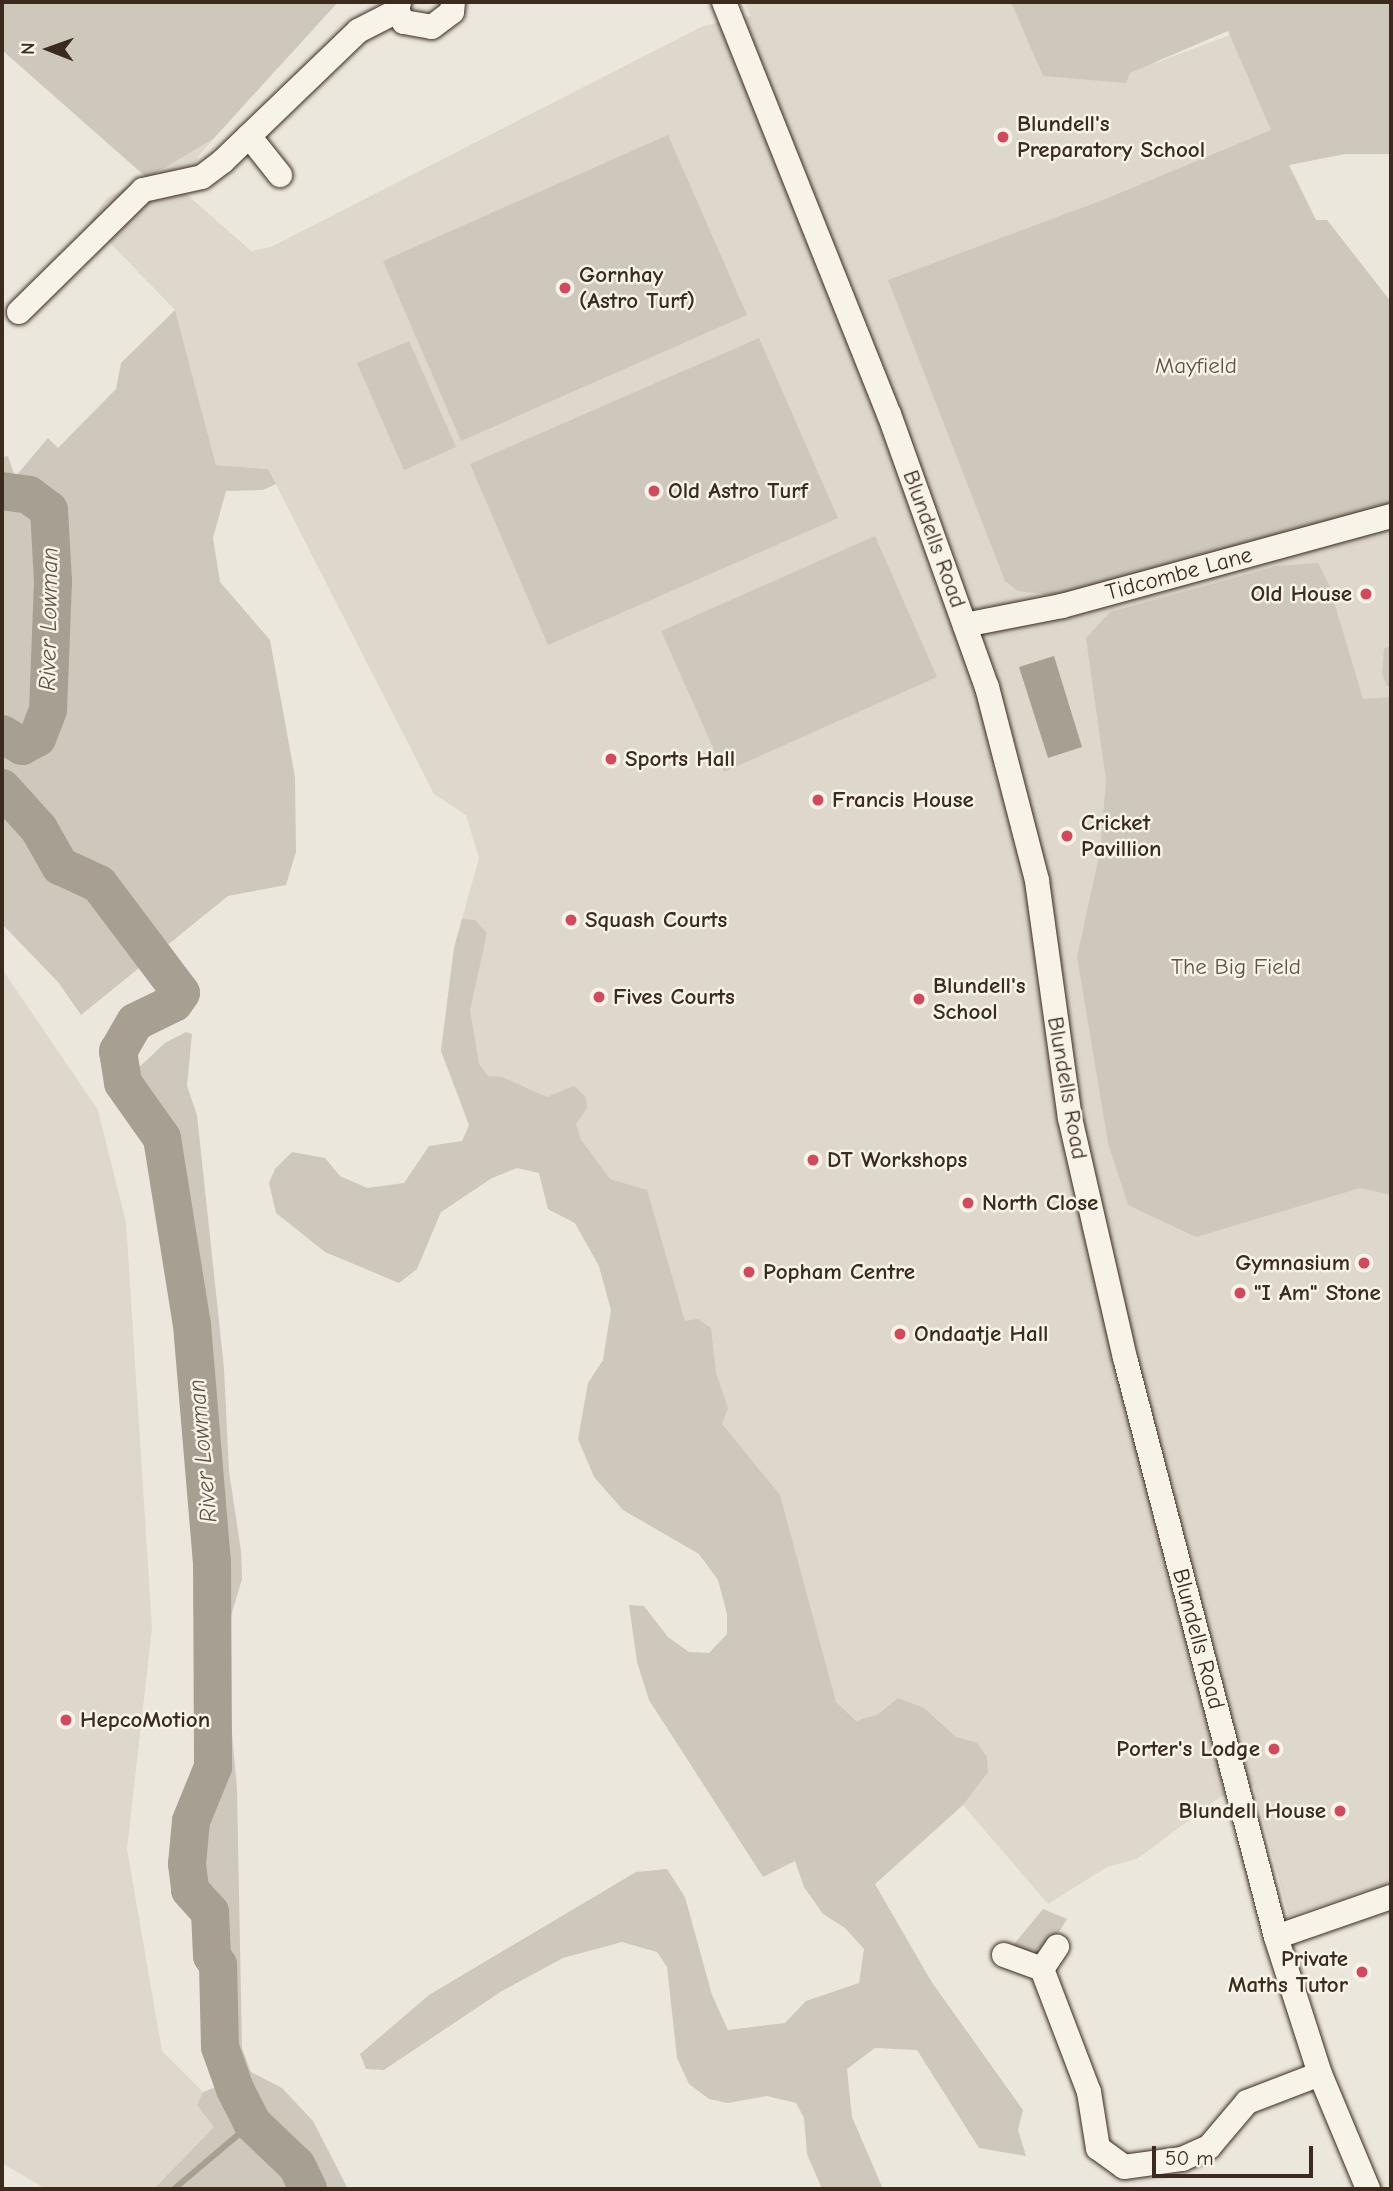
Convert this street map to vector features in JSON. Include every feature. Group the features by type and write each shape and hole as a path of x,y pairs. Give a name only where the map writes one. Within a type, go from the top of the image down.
{"street":[{"path":"19,312 143,190 202,177 249,136 358,31 398,6 404,22 432,27 452,12 453,2"},
{"name":"Blundells Road","path":"724,2 889,414 965,625 1025,824 1070,1118 1097,1243 1286,1934 1320,2074 1368,2189"},
{"path":"249,136 281,176"},
{"name":"Tidcombe Lane","path":"965,625 1062,606 1391,516"},
{"path":"1286,1934 1391,1897"},
{"path":"1042,1969 1057,1947"},
{"path":"1004,1955 1042,1969 1088,2092 1098,2148 1123,2178 1182,2159 1209,2147 1247,2102 1320,2074"}],"shaded area":[{"name":"Blundell's School","path":"2,2 338,2 199,155 183,191 251,251 271,247 703,26 750,16 745,2 1217,2 1153,64 1232,34 1225,2 1271,130 1316,220 1327,220 1391,302 1391,1883 1289,1916 1254,1786 1220,1797 1137,1859 1107,1867 1048,1904 963,1805 875,1884 733,1584 603,1360 611,1310 599,1266 575,1223 548,1209 539,1173 517,1168 492,1178 441,1051 454,948 479,858 466,815 434,794 268,469 216,465 175,310 90,222 107,198 147,177 2,50"},
{"path":"1054,656 1082,747 1048,758 1019,667"},
{"path":"2,969 98,1110 126,1222 152,1628 127,1849 162,2051 242,2131 199,2189 46,2189 2,2163"}],"green space":[{"path":"2,2 338,2 213,139 147,178 2,50"},
{"name":"Mayfield","path":"1011,2 1391,2 1391,154 1345,154 1289,165 1316,220 1327,220 1391,302 1391,507 1062,596 1018,591 1005,581 888,280 1103,200 1271,130 1228,31 1130,73 1126,83 1043,76"},
{"name":"Gornhay (Astro Turf)","path":"668,135 747,315 461,441 383,261"},
{"path":"175,310 216,465 268,469 276,484 263,490 226,491 213,538 220,582 270,640 295,777 296,852 286,885 228,896 81,1015 58,982 2,924 2,457 8,456 15,477 48,438 58,448 116,389 121,363"},
{"name":"Old Astro Turf","path":"759,338 838,518 548,645 470,464"},
{"path":"409,341 456,447 404,470 357,363"},
{"path":"875,536 937,677 724,772 661,631"},
{"name":"The Big Field","path":"1318,563 1329,585 1363,699 1391,697 1391,1195 1360,1188 1196,1237 1128,1205 1108,1143 1077,957 1100,852 1106,780 1086,638 1110,612 1277,566"},
{"path":"1391,645 1391,687 1387,686 1382,674 1384,649"},
{"path":"462,919 475,920 487,933 470,1010 479,1064 488,1076 502,1077 547,1097 574,1086 586,1097 587,1108 576,1124 581,1140 610,1179 647,1190 685,1321 698,1319 711,1328 716,1373 728,1408 722,1424 780,1495 836,1702 856,1721 877,1715 898,1698 924,1708 956,1737 977,1743 987,1757 988,1772 963,1805 875,1884 931,1981 1023,2110 1018,2130 1026,2156 979,2148 917,2050 875,2048 847,2069 852,2117 883,2189 822,2189 807,2154 804,2118 796,2103 767,2096 728,2103 709,2099 689,2084 677,2058 667,1967 657,1952 622,1942 563,1958 502,1991 384,2070 366,2069 360,2054 429,1995 636,1872 667,1869 685,1897 712,1995 728,2030 785,2023 806,2001 859,1983 864,1949 845,1928 823,1914 804,1887 795,1861 763,1877 649,1700 637,1662 629,1605 644,1606 668,1637 689,1652 709,1653 727,1634 727,1614 718,1580 699,1554 623,1510 594,1477 578,1439 588,1383 603,1360 611,1310 599,1266 575,1223 548,1209 539,1173 517,1168 492,1178 441,1212 417,1269 399,1283 325,1252 276,1213 269,1183 275,1169 292,1152 325,1158 340,1176 367,1188 404,1183 429,1146 462,1141 469,1125 441,1051 454,948"},
{"path":"186,1032 192,1034 187,1086 197,1115 224,1368 229,1471 241,1551 242,1579 228,1626 226,1665 237,1789 242,2048 251,2072 282,2088 313,2121 348,2189 154,2189 214,2127 197,2105 203,2092 239,2078 229,2056 227,1974 213,1898 199,1881 197,1835 218,1766 221,1574 193,1281 172,1154 161,1118 143,1096 136,1070 165,1043"},
{"path":"1043,1909 1067,1919 1048,1950 1027,1960 1010,1949"}],"waterway":[{"name":"River Lowman","path":"2,491 29,495 49,510 53,581 48,710 37,738 22,746 2,734"},
{"name":"River Lowman","path":"2,788 39,829 60,866 99,884 181,993 174,1003 135,1022 118,1051 123,1083 162,1138 192,1325 212,1562 213,1767 191,1821 187,1864 190,1890 210,1912 212,1956 218,1965 220,2047 235,2089 252,2123 297,2166 308,2189"},
{"path":"174,2189 252,2123"}],"place":[{"name":"Blundell's Preparatory School","path":"1003,137"},
{"name":"Gornhay (Astro Turf)","path":"565,288"},
{"name":"Old Astro Turf","path":"654,491"},
{"name":"Old House","path":"1366,594"},
{"name":"Sports Hall","path":"611,759"},
{"name":"Francis House","path":"818,800"},
{"name":"Cricket Pavillion","path":"1067,836"},
{"name":"Squash Courts","path":"571,920"},
{"name":"Fives Courts","path":"599,997"},
{"name":"Blundell's School","path":"919,999"},
{"name":"DT Workshops","path":"813,1160"},
{"name":"North Close","path":"968,1203"},
{"name":"Gymnasium","path":"1364,1263"},
{"name":"Popham Centre","path":"749,1272"},
{"name":"\"I Am\" Stone","path":"1240,1293"},
{"name":"Ondaatje Hall","path":"900,1334"},
{"name":"HepcoMotion","path":"66,1720"},
{"name":"Porter's Lodge","path":"1274,1749"},
{"name":"Blundell House","path":"1340,1811"},
{"name":"Private Maths Tutor","path":"1362,1972"}]}
